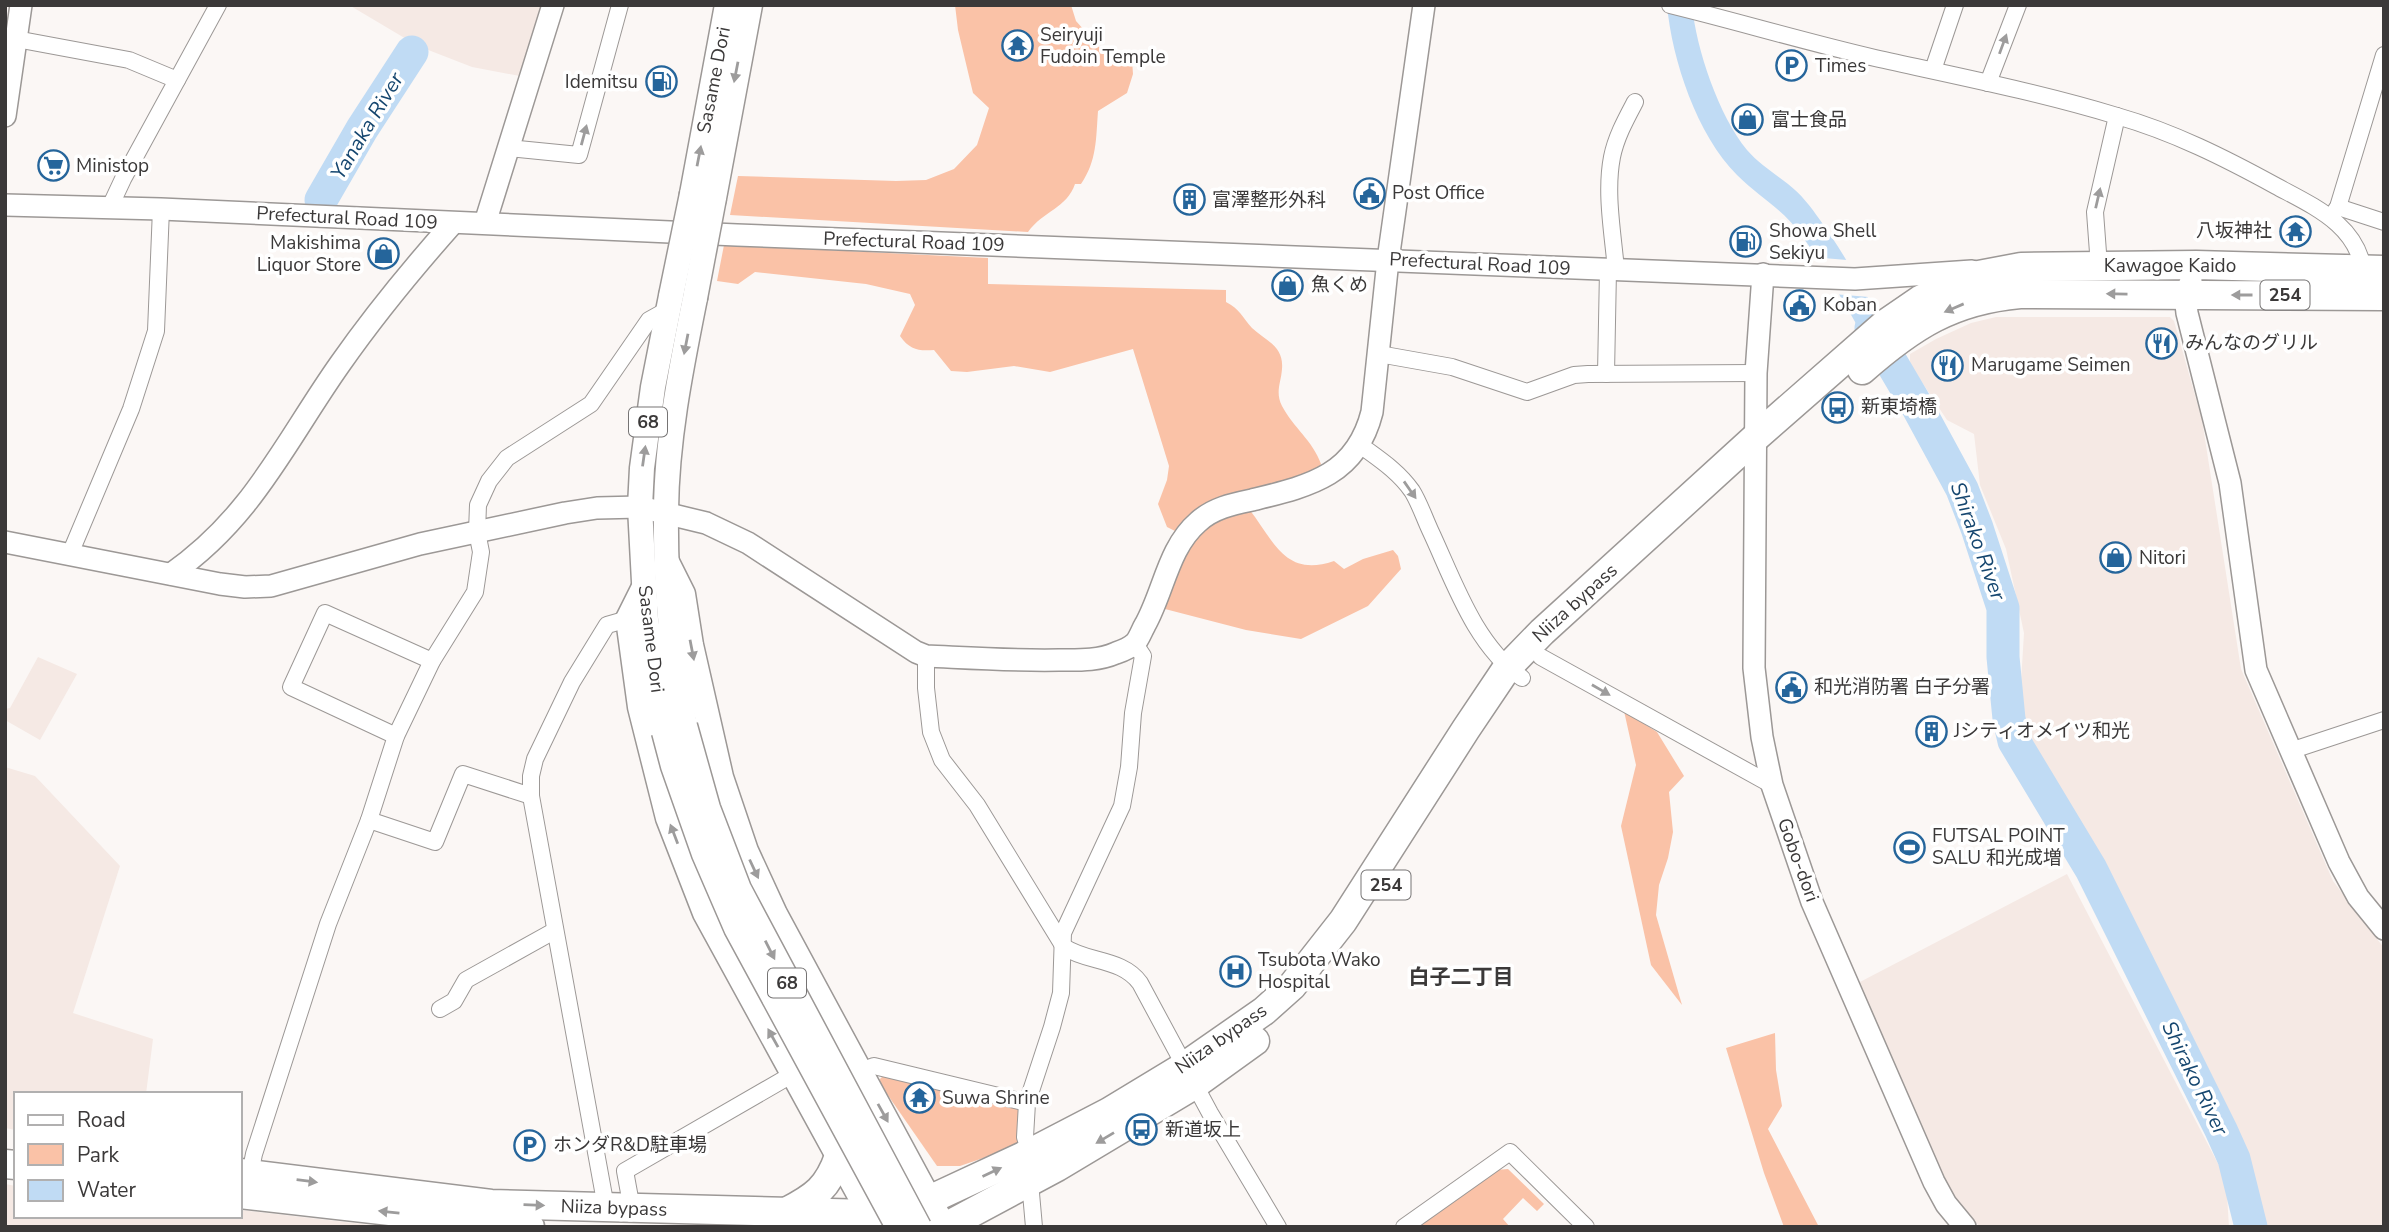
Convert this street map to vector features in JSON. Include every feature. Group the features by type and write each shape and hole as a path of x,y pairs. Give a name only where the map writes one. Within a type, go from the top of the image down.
{"highway":[{"name":"Kawagoe Kaido","path":"2020,280 2099,266 2196,265 2374,282"},
{"name":"Kawagoe Kaido","path":"1958,281 1989,271 2020,280 2186,295 2374,282"},
{"name":"Niiza bypass","path":"1890,333 1924,323 2020,280"},
{"name":"Niiza bypass","path":"945,1227 1030,1182 1189,1075 1292,986 1343,921 1466,729 1515,673 1542,632 1890,333 1920,300 1958,281"},
{"name":"Niiza bypass","path":"1515,673 1541,657 1756,449"},
{"name":"Niiza bypass","path":"243,1181 492,1204 786,1212 874,1221 902,1209 924,1218 1030,1153 1189,1075"},
{"path":"786,1212 809,1201 824,1187 839,1156"},
{"path":"243,1181 530,1227"}],"main road":[{"name":"Sasame Dori","path":"703,196 727,5"},
{"name":"Sasame Dori","path":"750,5 677,301 642,468 640,507 648,632 674,729 739,889 924,1218"},
{"name":"Sasame Dori","path":"677,301 677,390 666,512 673,659 673,766 704,855 736,928 898,1227"},
{"path":"667,562 683,594 691,645 720,777 746,851 775,914 860,1071 924,1218 945,1227"},
{"path":"644,587 628,619 640,707 668,818 705,913 874,1221"}],"street":[{"path":"5,116 21,5"},
{"path":"109,209 122,179 218,5"},
{"path":"485,223 553,5"},
{"path":"508,148 579,155 620,5"},
{"path":"5,542 245,587 271,586 390,551 565,513 640,507 706,523 748,542 926,656 1018,661 1099,659 1117,653 1135,644 1148,620 1173,557 1198,522 1213,511 1310,484 1336,470 1350,459 1367,431 1372,412 1388,260 1424,5"},
{"path":"1670,5 2117,116 2196,145 2335,212 2384,222"},
{"path":"1933,69 1955,5"},
{"path":"1988,83 2018,5"},
{"path":"16,39 128,60 177,80"},
{"path":"2374,282 2335,212 2384,55"},
{"path":"1606,374 1612,270 1612,157 1620,131 1635,102"},
{"path":"2099,266 2095,212 2117,116"},
{"name":"Prefectural Road 109","path":"5,205 161,209 1612,270 1855,279 1924,274 2020,280"},
{"path":"70,554 131,409 156,331 161,209"},
{"path":"171,574 198,556 238,516 376,314 401,281 453,223"},
{"path":"2196,265 2186,295 2191,335 2221,441 2230,484 2256,670 2349,882 2384,929"},
{"name":"Gobo-dori","path":"1763,274 1756,373 1754,668 1762,737 1772,785 1812,902 1934,1182 1946,1204 1965,1227"},
{"path":"1924,274 1958,281"},
{"path":"243,1181 328,924 369,820 397,736 432,661 475,592 481,552 477,532 478,505 489,481 507,458 590,404 649,320 677,301"},
{"path":"1379,354 1452,368 1527,392 1574,376 1756,373"},
{"path":"1360,444 1394,470 1413,492 1469,614 1493,653 1515,673"},
{"path":"397,736 291,687 325,613 432,661"},
{"path":"619,1208 554,931 530,776 572,682 607,625 628,619"},
{"path":"1030,1153 1025,1137 1027,1103 1061,993 1063,933 1122,806 1143,656 1135,644"},
{"path":"926,656 926,688 931,732 942,760 977,806 1064,947 1073,953 1133,972 1156,1008 1189,1075 1278,1227"},
{"path":"1541,657 1772,785"},
{"path":"2290,751 2384,720"},
{"path":"369,820 435,842 463,774 531,796"},
{"path":"440,1009 454,1001 466,980 554,931"},
{"path":"860,1071 874,1066 1027,1103"},
{"path":"619,1208 625,1171 793,1074"},
{"path":"1404,1227 1510,1152 1586,1227"},
{"path":"1030,1182 1034,1227"}],"shaded area":[{"path":"349,5 543,5 520,76 472,67 418,46"},
{"path":"1996,317 2170,317 2174,321 2202,420 2241,669 2333,881 2384,948 2384,1227 2262,1227 2239,1134 2184,1029 2142,940 2071,807 2024,728 2021,682 2024,633 2006,549 1980,485 1974,434 1947,420 1910,364 1910,354 1936,339 1971,323"},
{"path":"38,657 77,674 40,740 5,720 5,709 10,708"},
{"path":"5,767 35,776 120,866 73,1013 153,1039 146,1092 14,1092 14,1130 5,1128"},
{"path":"2067,874 2226,1179 2229,1227 1980,1227 1949,1192 1858,983"},
{"path":"5,1184 14,1186 14,1218 242,1218 242,1210 388,1227 5,1227"}],"green space":[{"path":"955,5 1071,5 1076,21 1109,58 1126,57 1132,60 1133,74 1127,93 1098,111 1095,149 1090,167 1081,184 1075,184 1061,204 1028,232 730,215 738,176 896,181 926,180 954,169 977,145 989,108 973,93"},
{"path":"724,245 988,258 988,284 1226,290 1226,302 1238,310 1252,328 1277,349 1282,361 1280,401 1321,464 1317,469 1175,531 1167,527 1158,504 1169,466 1133,349 1050,372 1014,366 967,372 951,371 934,350 915,349 900,336 915,305 910,294 866,284 755,272 738,284 717,281"},
{"path":"1249,509 1274,544 1292,560 1304,565 1334,561 1344,569 1363,559 1393,550 1398,556 1401,569 1368,606 1301,639 1246,630 1165,609 1185,553 1202,530 1230,513"},
{"path":"1624,711 1657,732 1684,776 1669,792 1673,832 1659,885 1656,915 1682,1005 1651,965 1621,826 1636,765"},
{"path":"1775,1033 1776,1070 1782,1106 1768,1129 1819,1227 1784,1227 1764,1173 1726,1048"},
{"path":"886,1073 1021,1108 1021,1145 960,1166 937,1166 878,1081"},
{"path":"1508,1169 1544,1204 1537,1211 1523,1198 1503,1219 1510,1227 1413,1227 1496,1170"}],"water":[{"path":"1667,5 1692,5 1704,61 1718,101 1737,136 1756,160 1806,201 1853,271 1902,359 1885,373 1802,236 1787,218 1737,175 1710,139 1689,96 1681,72 1674,49"}],"pier":[{"path":"1811,257 1847,260 1869,297 1833,294"}],"waterway":[{"name":"Yanaka River","path":"321,200 362,129 412,52"},
{"name":"Shirako River","path":"1871,328 1962,489 1977,528 2003,608 2003,657 2009,719 2014,741 2091,869 2221,1130 2234,1159 2251,1227"}],"place":[{"name":"Seiryuji Fudoin Temple","path":"1017,46"},
{"name":"Times","path":"1792,66"},
{"name":"Idemitsu","path":"661,82"},
{"name":"富士食品","path":"1748,120"},
{"name":"Ministop","path":"53,166"},
{"name":"Post Office","path":"1369,193"},
{"name":"富澤整形外科","path":"1189,200"},
{"name":"八坂神社","path":"2295,231"},
{"name":"Showa Shell Sekiyu","path":"1746,242"},
{"name":"Makishima Liquor Store","path":"384,254"},
{"name":"魚くめ","path":"1288,285"},
{"name":"Koban","path":"1800,305"},
{"name":"みんなのグリル","path":"2162,343"},
{"name":"Marugame Seimen","path":"1948,365"},
{"name":"新東埼橋","path":"1838,407"},
{"name":"Nitori","path":"2116,558"},
{"name":"和光消防署 白子分署","path":"1791,687"},
{"name":"Jシティオメイツ和光","path":"1931,731"},
{"name":"FUTSAL POINT SALU 和光成増","path":"1909,847"},
{"name":"Tsubota Wako Hospital","path":"1235,971"},
{"name":"Suwa Shrine","path":"919,1098"},
{"name":"新道坂上","path":"1142,1130"},
{"name":"ホンダR&D駐車場","path":"530,1145"}],"district":[{"name":"白子二丁目","path":"1461,977"}]}
